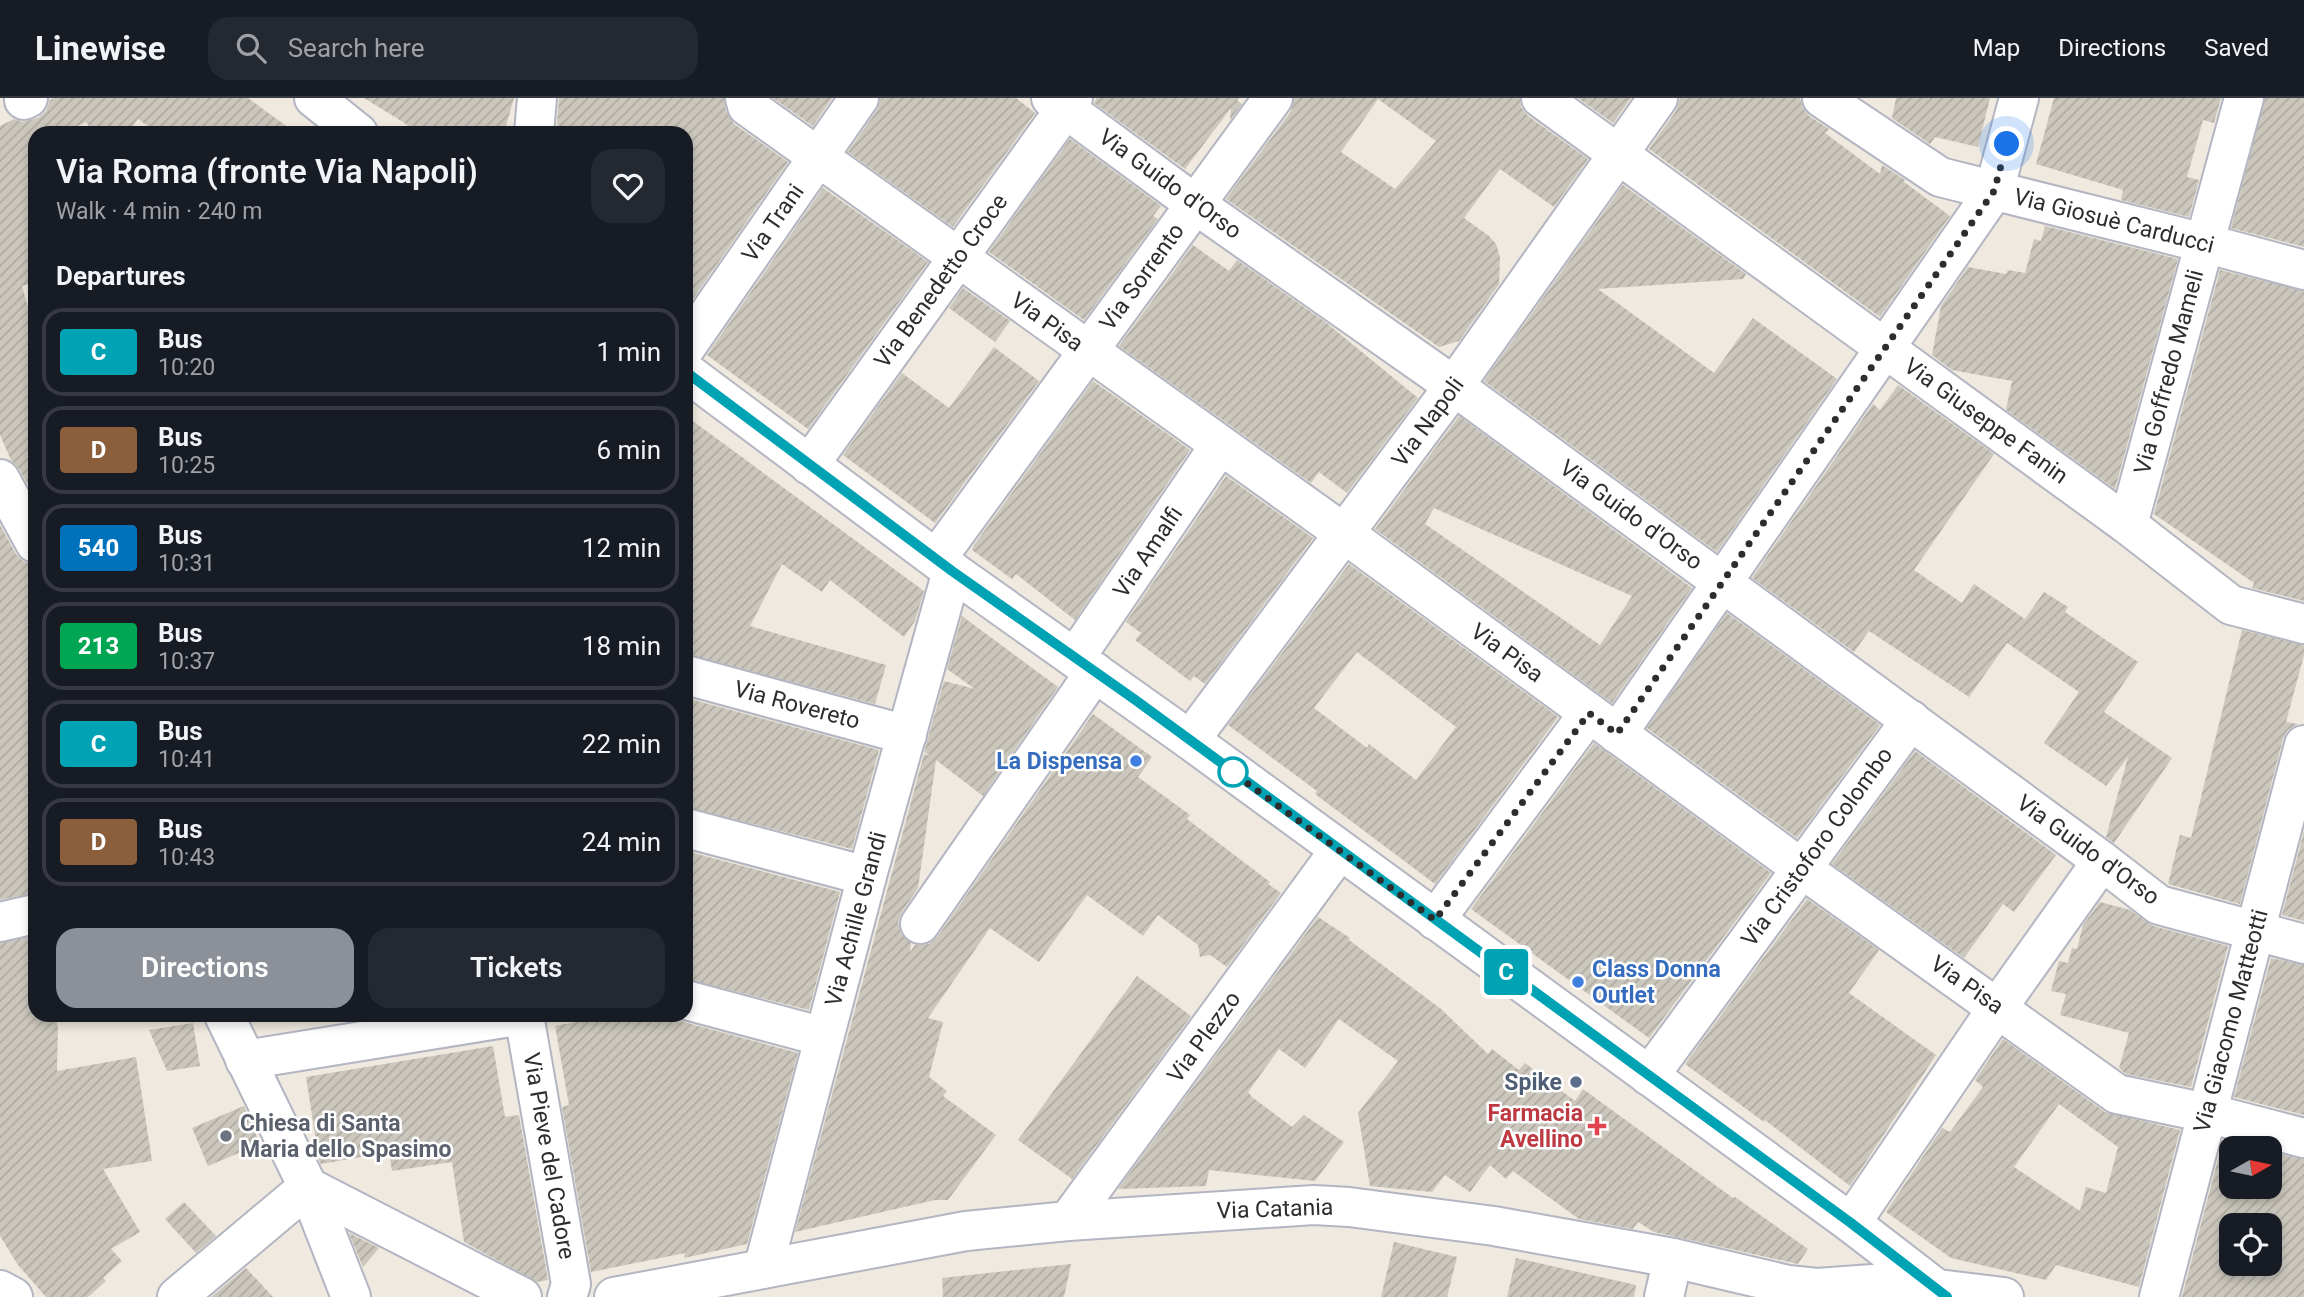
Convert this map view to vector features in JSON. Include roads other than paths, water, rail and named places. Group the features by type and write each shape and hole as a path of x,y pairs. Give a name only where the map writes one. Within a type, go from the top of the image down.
{"street":[{"path":"535,126 537,98"},
{"name":"Via Pisa","path":"745,98 747,106 1345,534 1801,868 2118,1094 2304,1138"},
{"name":"Via Trani","path":"693,337 859,98"},
{"name":"Via Sorrento","path":"944,565 1087,351 1273,98"},
{"name":"Via Giuseppe Fanin","path":"1541,98 2128,525 2231,605 2304,624"},
{"name":"Via Napoli","path":"1190,740 1454,386 1658,98"},
{"name":"Via Giosuè Carducci","path":"1822,98 1940,177 2304,270"},
{"path":"1435,920 1723,582 1994,191 2019,98"},
{"name":"Via Goffredo Mameli","path":"2128,525 2245,98"},
{"name":"Via Guido d'Orso","path":"1063,102 1195,204 1454,386 2159,905 2304,944"},
{"name":"Via Benedetto Croce","path":"810,465 1063,102"},
{"path":"693,377 944,565 1190,740 1851,1223 1940,1292"},
{"name":"Via Amalfi","path":"920,924 1085,665 1220,445"},
{"path":"0,479 28,530"},
{"name":"Via Achille Grandi","path":"763,1269 907,735 944,565"},
{"name":"Via Rovereto","path":"693,677 907,735"},
{"name":"Via Cristoforo Colombo","path":"1649,1076 1911,720"},
{"name":"Via Giacomo Matteotti","path":"2158,1297 2304,745"},
{"path":"693,830 867,876"},
{"name":"Via Plezzo","path":"1068,1222 1339,851"},
{"path":"1851,1223 1998,1007 2102,861"},
{"path":"0,922 28,916"},
{"path":"693,1002 824,1037"},
{"path":"227,1022 308,1187 351,1297"},
{"path":"245,1060 481,1022"},
{"name":"Via Pieve del Cadore","path":"525,1022 571,1284 567,1297"},
{"path":"177,1297 308,1187"},
{"path":"308,1187 522,1297"},
{"name":"Via Catania","path":"614,1297 966,1231 1314,1205 1494,1226 1673,1258 1807,1287 1887,1283 1940,1292 2004,1297"},
{"path":"1664,1297 1673,1258"},
{"path":"0,1290 13,1297"}],"place":[{"name":"La Dispensa","path":"1136,761"},
{"name":"Class Donna Outlet","path":"1578,982"},
{"name":"Spike","path":"1576,1082"},
{"name":"Farmacia Avellino","path":"1597,1126"},
{"name":"Chiesa di Santa Maria dello Spasimo","path":"226,1136"}]}
